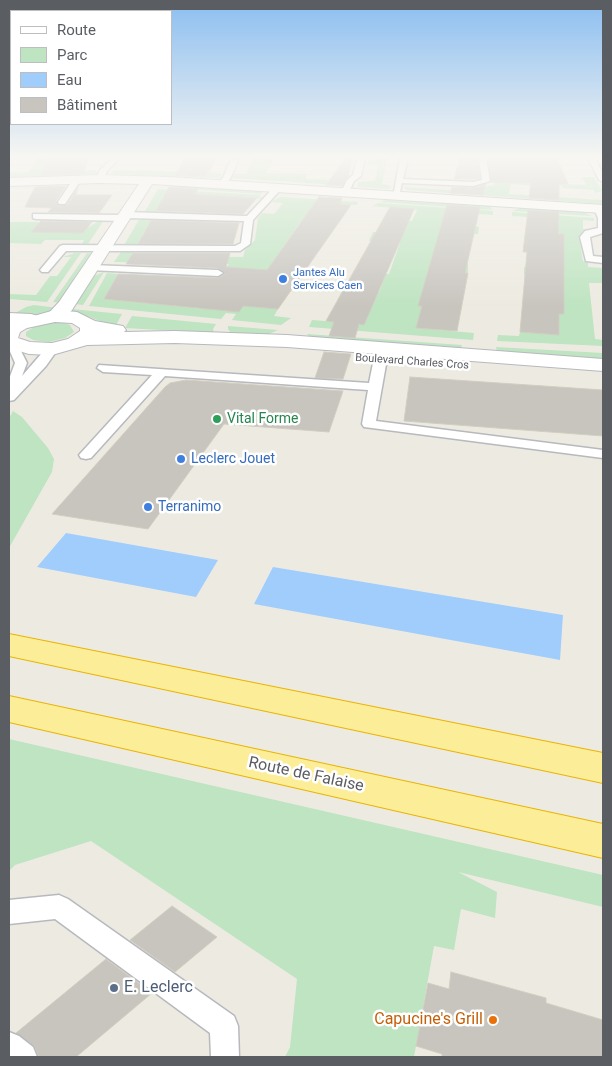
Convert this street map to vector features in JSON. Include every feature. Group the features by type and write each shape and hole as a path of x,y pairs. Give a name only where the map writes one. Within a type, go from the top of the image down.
{"highway":[{"path":"9,645 603,768"},
{"name":"Route de Falaise","path":"9,709 603,841"}],"street":[{"path":"55,316 66,306 130,208"},
{"path":"55,316 77,318 87,332 75,343 52,348 29,348 10,337 20,324 55,316"},
{"path":"9,319 31,320"},
{"name":"Boulevard Charles Cros","path":"87,332 258,340 603,365"},
{"name":"Boulevard Charles Cros","path":"258,340 360,359 466,367 567,363"}],"lane":[{"path":"45,270 63,248 238,249 246,244 249,219 260,208"},
{"path":"600,209 603,230 588,233 585,237 589,259 603,260"},
{"path":"36,216 249,219"},
{"path":"92,268 218,273"},
{"path":"9,396 20,363 10,337"},
{"path":"9,396 42,363 52,348"},
{"path":"469,355 452,358 384,355 379,360 369,424 603,454"},
{"path":"103,368 374,386"},
{"path":"86,455 162,372"},
{"path":"9,912 59,907 224,1026 224,1057"},
{"path":"9,1046 23,1057"}],"green space":[{"path":"147,208 161,208 155,213 144,213"},
{"path":"279,208 321,208 332,222 302,220 242,306 278,309 274,316 291,318 281,325 232,320 236,314 226,313 221,319 89,306 107,273 118,274 104,299 204,309 212,283 229,264 114,262 121,252 133,252 131,256 243,257 245,250 255,240 258,218 262,213 274,214"},
{"path":"392,208 446,208 493,211 493,215 449,212 445,224 479,227 478,234 441,232 434,261 468,264 468,273 433,271 418,306 422,306 416,328 474,333 473,340 309,327 312,320 364,324 372,304 337,301 343,289 379,292 386,274 389,274 400,243 369,241 373,232 402,234 408,221 412,221 417,210"},
{"path":"460,208 491,208 492,210"},
{"path":"520,208 579,210 592,216 512,211"},
{"path":"512,212 594,218 594,221 583,220 583,229 595,230 579,236 583,261 588,263 588,267 603,268 603,283 589,283 595,339 603,340 603,346 497,341 498,335 519,336 520,332 559,335 559,314 564,314 564,295 557,277 524,275 524,267 560,269 555,254 558,219 512,216"},
{"path":"140,218 152,218 137,245 124,245"},
{"path":"100,220 104,220 88,244 82,244 84,240 45,240 41,244 9,243 9,222 40,222 32,232 89,227"},
{"path":"81,253 47,302 9,299 9,294 36,295 50,276 57,276 71,257 63,257"},
{"path":"87,253 93,254 62,303 53,302"},
{"path":"104,272 83,305 75,304 93,276"},
{"path":"34,305 58,308 37,315 10,316 26,307"},
{"path":"72,309 122,314 115,327 82,314 69,312"},
{"path":"132,316 216,324 213,329 214,333 125,328"},
{"path":"48,323 70,325 74,332 65,338 49,342 33,340 26,336 26,332 34,327"},
{"path":"228,326 278,330 266,335 231,333"},
{"path":"307,334 462,345 461,348 473,349 470,351 310,338"},
{"path":"496,347 603,353 603,359 497,352"},
{"path":"13,411 22,417 48,448 54,459 52,472 9,548 9,418"},
{"path":"9,739 603,875 603,907 458,872 497,892 495,918 461,909 454,950 434,946 414,1057 285,1057 290,1047 297,979 91,841 15,865 9,871"}],"water":[{"path":"66,533 218,560 196,597 37,567"},
{"path":"273,567 563,615 560,660 254,604"}],"building":[{"path":"45,208 103,208 99,213 48,212 52,208"},
{"path":"158,208 248,208 243,214 156,211"},
{"path":"311,208 349,208 278,309 243,306 239,312 104,299 118,274 218,278 225,274 218,268 126,264 133,253 230,253 226,267 267,270"},
{"path":"390,208 414,209 364,325 359,324 355,338 329,336 334,322 326,321"},
{"path":"446,208 480,208 465,273 468,273 457,331 416,328 422,306 418,306"},
{"path":"528,210 559,212 558,234 564,234 564,314 559,314 559,335 520,332 527,252 523,252"},
{"path":"151,220 239,223 233,244 138,244"},
{"path":"41,221 92,222 83,233 31,232"},
{"path":"324,352 351,354 343,379 315,378"},
{"path":"410,377 603,390 603,436 404,421"},
{"path":"186,380 343,391 329,432 224,424 148,529 52,514 165,387 170,383"},
{"path":"172,906 217,937 175,972 130,940"},
{"path":"106,959 152,993 76,1057 39,1057 34,1046 16,1033"},
{"name":"Capucine's Grill","path":"451,972 546,998 546,1003 603,1020 603,1057 442,1057 442,1054 416,1046 428,983 449,989"}],"place":[{"name":"Jantes Alu Services Caen","path":"283,279"},
{"name":"Vital Forme","path":"217,419"},
{"name":"Leclerc Jouet","path":"181,459"},
{"name":"Terranimo","path":"148,507"},
{"name":"E. Leclerc","path":"114,988"},
{"name":"Capucine's Grill","path":"493,1020"}]}
